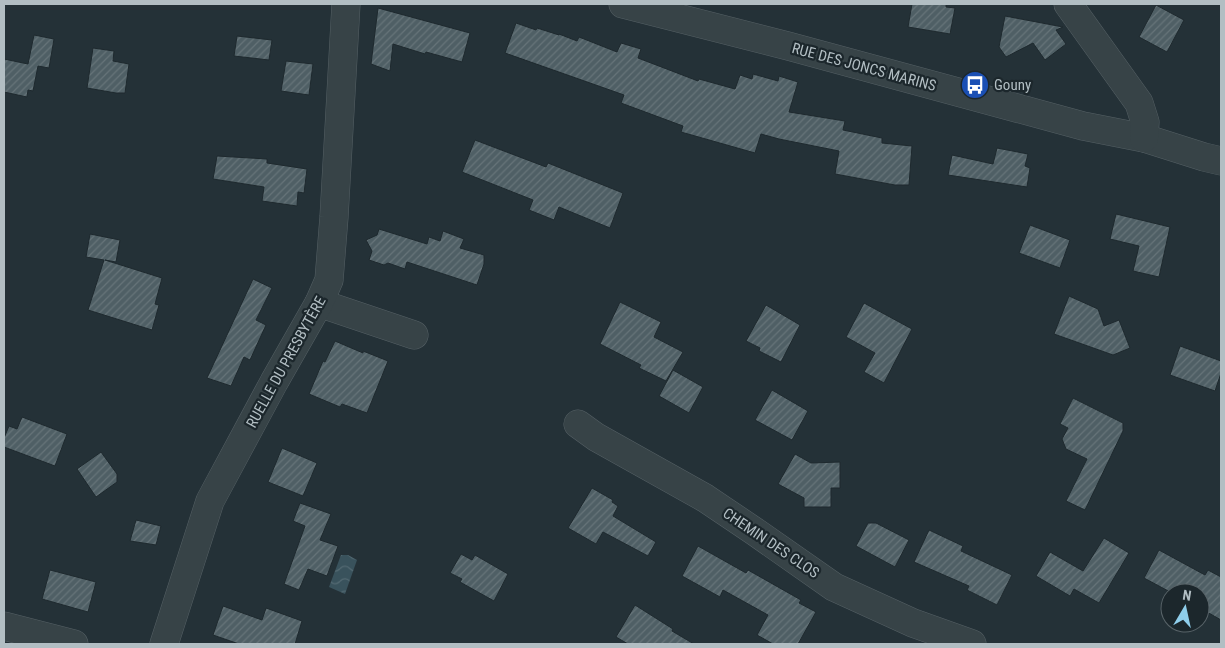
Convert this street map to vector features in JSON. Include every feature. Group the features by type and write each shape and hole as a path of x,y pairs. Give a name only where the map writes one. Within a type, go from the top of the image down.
{"street":[{"name":"RUELLE DU PRESBYTÈRE","path":"164,644 210,501 319,303 329,280 346,4"},
{"name":"RUE DES JONCS MARINS","path":"623,4 798,48 1083,126 1144,138 1221,161"},
{"path":"1068,4 1139,103 1146,122 1144,138"},
{"path":"319,303 414,335"},
{"name":"CHEMIN DES CLOS","path":"578,424 596,437 705,498 834,587 913,623 972,644"},
{"path":"4,626 74,644"}],"water":[{"path":"341,555 348,555 357,560 345,594 329,587"}],"building":[{"path":"912,4 946,4 946,7 955,8 950,34 908,27"},
{"path":"1156,5 1184,20 1167,52 1139,37"},
{"path":"378,8 470,33 462,62 426,52 425,54 393,44 390,71 371,64"},
{"path":"1005,16 1063,27 1056,30 1066,44 1045,60 1033,43 1006,57 999,47"},
{"path":"516,23 536,30 537,28 559,34 577,41 579,37 617,52 621,43 641,49 638,58 698,81 699,79 735,89 740,75 752,79 753,74 778,81 779,76 798,82 789,112 845,121 843,130 882,138 882,143 912,146 909,185 895,185 835,174 839,151 761,134 755,153 681,132 683,126 621,103 624,95 505,53"},
{"path":"34,35 54,39 49,68 38,66 33,91 28,90 27,97 4,92 4,59 28,64"},
{"path":"237,36 272,40 269,60 234,56"},
{"path":"93,48 114,51 113,61 129,64 125,93 87,88"},
{"path":"286,61 313,64 309,95 281,91"},
{"path":"475,140 546,167 548,163 623,193 610,228 559,207 554,220 529,210 533,200 462,172"},
{"path":"997,148 1028,154 1025,166 1030,168 1027,187 948,175 952,155 993,164"},
{"path":"217,156 267,159 267,163 307,169 304,193 298,192 297,206 262,201 264,187 213,179"},
{"path":"1116,214 1170,227 1159,277 1133,271 1139,246 1110,239"},
{"path":"1030,225 1070,240 1060,268 1019,253"},
{"path":"379,229 427,244 429,237 440,241 443,231 464,239 460,248 484,255 484,264 477,285 407,262 405,269 388,263 384,265 369,260 372,251 366,240 377,235"},
{"path":"90,234 120,240 116,262 105,260 162,278 155,304 159,305 152,330 88,310 104,260 86,257"},
{"path":"253,279 272,288 256,320 266,325 250,360 244,357 231,386 207,378"},
{"path":"1069,296 1098,309 1104,326 1119,320 1130,348 1113,355 1054,334"},
{"path":"620,302 661,322 654,337 683,352 666,381 639,368 641,365 600,344"},
{"path":"864,303 912,329 884,383 864,372 875,353 846,337"},
{"path":"766,305 800,325 781,362 759,351 760,348 746,341"},
{"path":"335,341 388,361 367,413 342,404 340,407 309,394 323,361 325,362"},
{"path":"1180,346 1221,361 1221,373 1215,391 1170,375"},
{"path":"673,370 703,387 689,413 659,396"},
{"path":"772,390 808,411 792,440 755,420"},
{"path":"1073,398 1123,423 1123,431 1085,510 1066,501 1087,459 1066,449 1062,439 1068,428 1060,424"},
{"path":"22,417 67,434 55,466 4,447 4,438 9,426 17,429"},
{"path":"282,448 317,463 303,496 268,482"},
{"path":"101,452 117,474 117,482 96,497 77,469"},
{"path":"795,454 811,463 840,462 840,488 831,488 831,507 804,507 804,498 778,484"},
{"path":"592,488 613,500 612,502 618,506 613,516 656,542 648,556 603,532 596,544 568,528"},
{"path":"300,503 331,514 320,540 338,546 327,576 308,569 299,590 284,584 305,526 293,521"},
{"path":"136,520 161,526 156,545 130,541"},
{"path":"868,523 876,523 909,540 895,567 856,546"},
{"path":"929,530 963,546 961,551 1012,575 997,605 967,590 969,586 914,562"},
{"path":"1104,538 1129,553 1099,603 1074,589 1070,596 1036,576 1050,552 1083,571"},
{"path":"698,546 746,573 748,570 801,600 799,603 816,612 798,644 773,644 757,635 768,615 723,590 720,597 682,576"},
{"path":"1159,550 1205,575 1208,570 1221,577 1221,620 1210,614 1210,583 1160,583 1160,587 1144,578"},
{"path":"461,554 472,560 475,555 508,574 494,601 460,582 462,579 450,573"},
{"path":"50,570 96,582 88,612 42,599"},
{"path":"635,605 694,644 628,644 616,637"},
{"path":"223,606 262,620 266,608 302,621 295,644 239,644 213,635"}],"place":[{"name":"Gouny","path":"975,85"}]}
